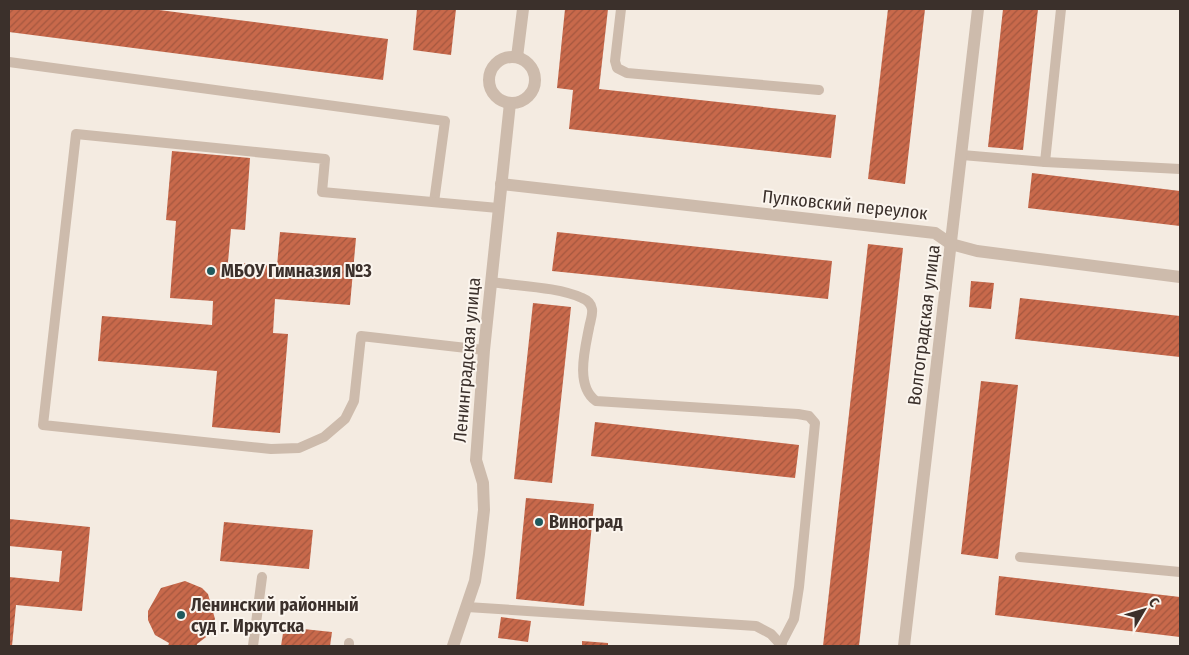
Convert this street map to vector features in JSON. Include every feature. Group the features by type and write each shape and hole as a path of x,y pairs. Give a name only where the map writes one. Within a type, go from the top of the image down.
{"street":[{"path":"516,57 523,9"},
{"name":"Волгоградская улица","path":"904,646 978,9"},
{"path":"516,57 525,60 531,66 535,74 536,83 533,92 527,99 510,103 502,101 490,89 490,72 500,60 516,57"},
{"name":"Ленинградская улица","path":"453,646 475,582 484,510 483,483 476,460 484,350 510,103"},
{"name":"Пулковский переулок","path":"500,184 935,232 951,244 977,251 1180,277"}],"lane":[{"path":"621,9 614,61 617,68 627,72 819,90"},
{"path":"1046,162 1061,9"},
{"path":"9,62 445,122 434,202"},
{"path":"484,350 362,336 354,401 345,420 324,437 299,448 272,448 44,425 76,134 325,159 322,192 498,208"},
{"path":"962,155 1046,162 1180,169"},
{"path":"467,607 756,626 770,634 781,645 794,619 797,603 815,423 809,416 798,414 596,401 588,395 584,375 584,357 592,315 590,303 583,298 568,293 491,282"},
{"path":"1020,557 1180,572"},
{"path":"253,646 262,577"}],"building":[{"path":"10,9 151,9 388,39 383,80 9,32"},
{"path":"417,9 456,9 451,55 413,50"},
{"path":"565,9 608,9 599,89 836,115 831,158 569,129 573,90 557,88"},
{"path":"888,9 925,9 905,184 868,179"},
{"path":"1003,9 1038,9 1023,150 988,147"},
{"path":"172,151 250,158 245,230 231,229 228,262 277,266 280,232 356,238 350,305 275,299 273,333 288,334 280,433 212,427 217,371 98,361 102,316 212,325 213,301 170,298 176,221 166,220"},
{"path":"1032,173 1180,191 1180,226 1028,208"},
{"path":"557,232 832,261 828,299 552,271"},
{"path":"868,244 903,248 859,646 823,646"},
{"path":"971,281 994,283 991,309 969,307"},
{"path":"1020,298 1180,316 1180,357 1015,339"},
{"path":"533,303 571,307 552,483 514,479"},
{"path":"981,381 1018,385 998,559 961,554"},
{"path":"595,422 799,445 795,478 591,456"},
{"path":"526,498 594,504 584,606 516,599"},
{"path":"9,519 90,527 82,611 16,605 12,646 9,646 9,577 59,582 62,551 9,546"},
{"path":"224,522 313,530 309,569 220,561"},
{"path":"999,576 1180,597 1180,637 995,615"},
{"name":"Ленинский районный суд г. Иркутска","path":"185,581 202,588 208,594 215,619 210,634 197,646 168,646 169,643 155,635 148,620 148,611 161,588"},
{"path":"501,617 531,621 528,642 498,638"},
{"path":"284,627 332,632 330,646 281,646"},
{"path":"582,641 608,643 608,646 582,646"}],"place":[{"name":"МБОУ Гимназия №3","path":"211,271"},
{"name":"Виноград","path":"539,522"},
{"name":"Ленинский районный суд г. Иркутска","path":"181,615"}]}
